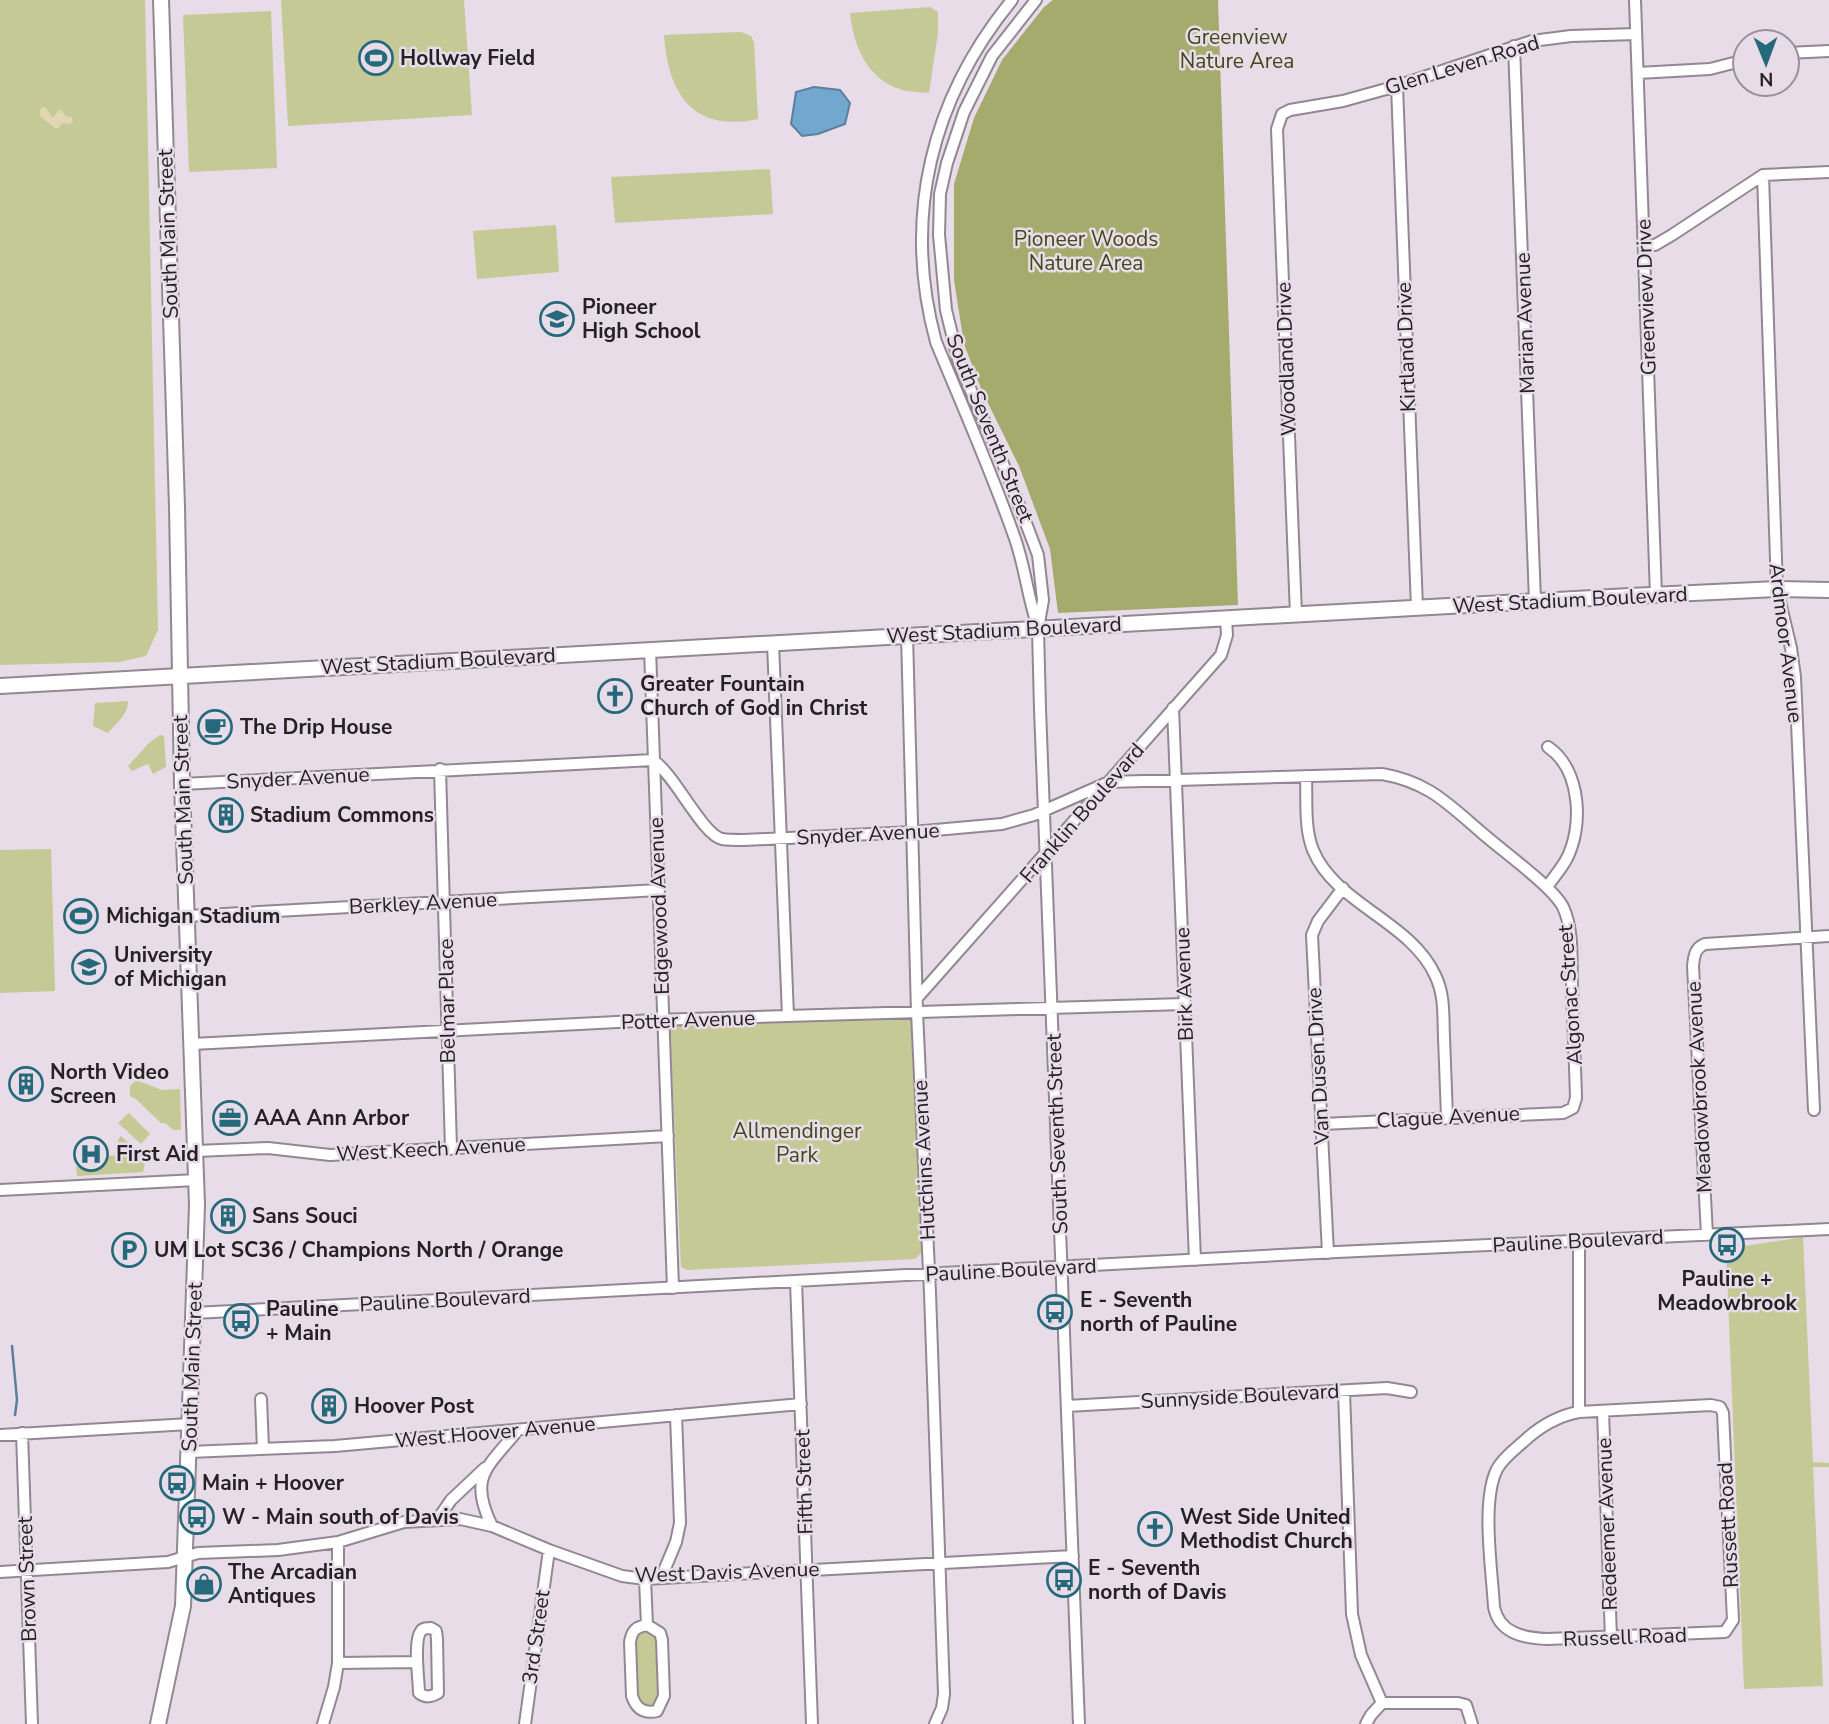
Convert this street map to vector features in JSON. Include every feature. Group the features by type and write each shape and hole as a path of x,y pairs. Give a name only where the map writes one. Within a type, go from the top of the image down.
{"main road":[{"name":"South Main Street","path":"158,1724 180,1625 186,1557 197,1180 181,784 177,493 161,0"},
{"name":"West Stadium Boulevard","path":"0,686 1535,601 1777,589 1829,590"}],"street":[{"name":"South Seventh Street","path":"1012,0 975,50 945,112 929,164 923,195 922,235 929,316 936,342 1013,533 1026,571 1030,603 1038,629"},
{"name":"South Seventh Street","path":"1036,0 992,56 964,112 947,161 940,194 939,243 946,310 959,363 1007,473 1038,555 1043,600 1038,629 1079,1724"},
{"name":"Greenview Drive","path":"1635,0 1656,595"},
{"name":"Glen Leven Road","path":"1290,110 1343,101 1397,86 1514,46 1549,37 1636,34"},
{"name":"Marian Avenue","path":"1514,46 1535,601"},
{"path":"1801,52 1829,51"},
{"path":"1638,73 1710,69 1731,64"},
{"name":"Kirtland Drive","path":"1397,86 1417,608"},
{"name":"Woodland Drive","path":"1290,110 1282,114 1277,129 1296,615"},
{"path":"1644,245 1655,244 1672,235 1763,175 1829,172"},
{"name":"Ardmoor Avenue","path":"1763,175 1777,589 1795,677 1814,1110"},
{"name":"Franklin Boulevard","path":"917,998 1221,654 1227,635 1226,618"},
{"name":"Hutchins Avenue","path":"907,635 917,1013 944,1694 942,1709 935,1724"},
{"path":"773,643 788,1016"},
{"name":"Edgewood Avenue","path":"650,649 673,1288"},
{"name":"Birk Avenue","path":"1173,708 1178,780 1195,1260"},
{"path":"1547,887 1567,859 1576,832 1577,805 1565,764 1557,753 1548,747"},
{"name":"Snyder Avenue","path":"181,784 653,760 664,768 702,822 719,838 781,839 1002,824 1045,810 1109,782 1382,774 1419,783 1444,800 1547,887"},
{"name":"Belmar Place","path":"440,769 450,1149"},
{"path":"1306,776 1308,830 1314,851 1327,871 1408,939 1424,955 1436,975 1444,1000 1447,1117"},
{"name":"Van Dusen Drive","path":"1328,1253 1312,935 1343,887"},
{"name":"Algonac Street","path":"1547,887 1563,906 1568,923 1576,1098 1573,1108"},
{"name":"Berkley Avenue","path":"188,916 659,890"},
{"path":"1807,937 1829,936"},
{"name":"Meadowbrook Avenue","path":"1707,1235 1693,966 1695,952 1705,944 1807,937"},
{"name":"Potter Avenue","path":"192,1044 663,1020 1184,1004"},
{"name":"Clague Avenue","path":"1322,1124 1552,1114 1573,1108"},
{"name":"West Keech Avenue","path":"196,1151 268,1147 330,1155 668,1136"},
{"path":"0,1190 197,1180"},
{"name":"Pauline Boulevard","path":"194,1313 1829,1229"},
{"name":"Redeemer Avenue","path":"1579,1241 1579,1412"},
{"name":"Fifth Street","path":"796,1281 812,1724"},
{"name":"Sunnyside Boulevard","path":"1067,1406 1387,1388 1411,1392"},
{"path":"1344,1391 1352,1614 1361,1654 1382,1703"},
{"path":"261,1399 263,1449"},
{"name":"West Hoover Avenue","path":"188,1452 335,1446 801,1404"},
{"name":"Russett Road","path":"1603,1411 1711,1405 1720,1407 1724,1421 1733,1620 1725,1632 1715,1633"},
{"path":"1579,1412 1603,1411"},
{"name":"Redeemer Avenue","path":"1603,1411 1611,1638"},
{"name":"Russell Road","path":"1579,1412 1564,1415 1529,1436 1498,1467 1490,1493 1496,1618 1501,1626 1518,1636 1535,1639 1715,1633"},
{"path":"661,1578 676,1542 680,1524 677,1415"},
{"path":"0,1435 190,1424"},
{"path":"438,1519 451,1500 485,1468 517,1431"},
{"name":"Brown Street","path":"22,1433 32,1724"},
{"path":"485,1468 481,1500 492,1526"},
{"name":"West Davis Avenue","path":"0,1572 167,1562 198,1553 278,1550 338,1542 404,1522 438,1519 460,1519 492,1526 622,1576 645,1579 1073,1556"},
{"path":"323,1724 338,1663 338,1542"},
{"name":"3rd Street","path":"525,1724 549,1549"},
{"path":"645,1579 647,1625"},
{"path":"647,1625 660,1633 662,1640 664,1696 657,1711 649,1713 640,1710 635,1704 631,1669 632,1633 637,1627 647,1625"},
{"path":"431,1628 436,1631 437,1639 438,1693 432,1696 419,1693 417,1662 420,1632 431,1628"},
{"path":"338,1663 417,1662"},
{"path":"1382,1703 1458,1703 1466,1705 1472,1724"},
{"path":"1366,1724 1382,1703"}],"green space":[{"path":"0,0 145,0 158,630 146,656 119,662 0,665"},
{"name":"Hollway Field","path":"281,0 464,0 472,115 288,126"},
{"name":"Pioneer Woods Nature Area","path":"1053,0 1218,0 1238,605 1058,613 1050,549 1019,466 982,391 964,344 954,280 954,184 974,118 1002,60 1044,7"},
{"path":"930,7 938,12 938,33 929,93 905,91 890,85 871,70 864,60 855,38 850,13"},
{"path":"271,11 277,168 189,172 183,15"},
{"path":"741,32 751,36 754,42 758,119 735,122 716,120 701,114 688,104 678,91 671,75 664,35"},
{"path":"770,169 773,214 615,223 611,177"},
{"path":"556,225 559,272 477,279 473,231"},
{"path":"128,701 124,714 108,733 93,726 95,703"},
{"path":"160,735 164,736 166,767 153,774 148,764 132,771 128,766"},
{"path":"51,849 55,991 0,993 0,850"},
{"name":"Allmendinger Park","path":"911,1018 922,1252 915,1259 687,1270 681,1267 670,1030 675,1025"},
{"path":"136,1080 162,1090 180,1089 181,1130 173,1130 161,1123 130,1096 130,1086"},
{"path":"129,1113 150,1134 141,1144 118,1123"},
{"path":"121,1136 146,1159 143,1172 77,1176 76,1167 85,1167 85,1163 107,1162 107,1156 119,1155 118,1140"},
{"path":"1803,1237 1813,1462 1829,1463 1829,1467 1813,1467 1823,1686 1744,1689 1726,1249"},
{"path":"646,1631 656,1637 659,1694 656,1703 650,1706 643,1705 638,1697 636,1642 639,1633"}],"sand":[{"path":"45,107 53,118 58,110 61,110 66,116 72,117 73,121 69,124 62,123 59,128 55,128 40,116 40,109"}],"water":[{"path":"814,87 840,90 850,103 845,124 818,134 802,136 791,124 796,92"}],"waterway":[{"path":"12,1346 17,1400 15,1415"}],"place":[{"name":"Hollway Field","path":"376,58"},
{"name":"Pioneer High School","path":"557,319"},
{"name":"Greater Fountain Church of God in Christ","path":"615,696"},
{"name":"The Drip House","path":"215,727"},
{"name":"Stadium Commons","path":"226,815"},
{"name":"Michigan Stadium","path":"81,916"},
{"name":"University of Michigan","path":"89,967"},
{"name":"North Video Screen","path":"26,1084"},
{"name":"AAA Ann Arbor","path":"230,1118"},
{"name":"First Aid","path":"91,1154"},
{"name":"Sans Souci","path":"228,1216"},
{"name":"Pauline + Meadowbrook","path":"1727,1245"},
{"name":"UM Lot SC36 / Champions North / Orange","path":"129,1250"},
{"name":"E - Seventh north of Pauline","path":"1055,1312"},
{"name":"Pauline + Main","path":"241,1321"},
{"name":"Hoover Post","path":"329,1406"},
{"name":"Main + Hoover","path":"177,1483"},
{"name":"W - Main south of Davis","path":"197,1517"},
{"name":"West Side United Methodist Church","path":"1155,1529"},
{"name":"E - Seventh north of Davis","path":"1064,1580"},
{"name":"The Arcadian Antiques","path":"204,1584"}],"park label":[{"name":"Greenview Nature Area","path":"1237,49"}]}
